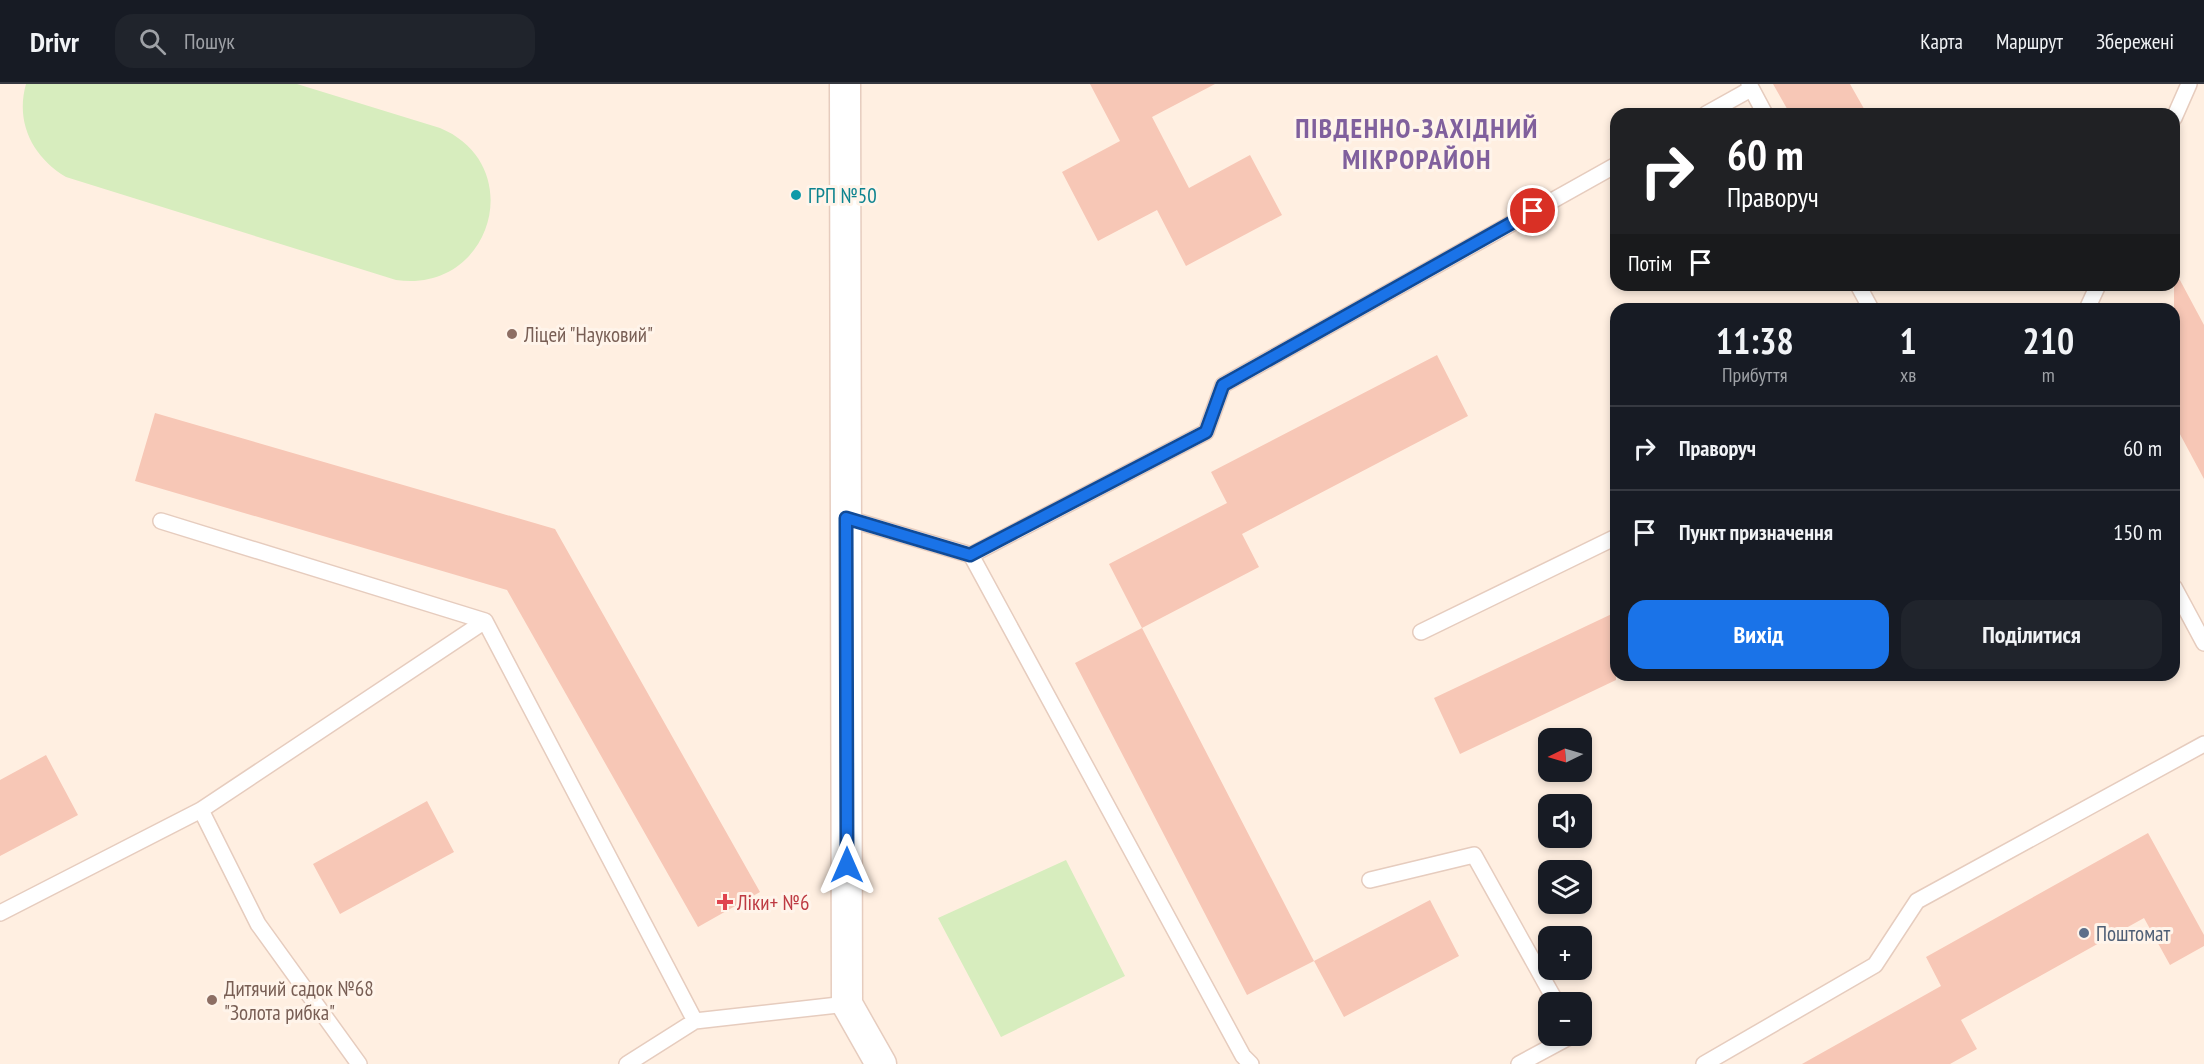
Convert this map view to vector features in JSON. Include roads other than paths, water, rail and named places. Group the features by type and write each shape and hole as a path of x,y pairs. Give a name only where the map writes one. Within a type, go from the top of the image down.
{"street":[{"path":"845,84 847,1004 881,1064"}],"lane":[{"path":"2178,108 2189,84"},
{"path":"1715,108 1750,86 1762,108"},
{"path":"846,518 970,555 1206,432 1223,385 1610,168"},
{"path":"161,521 485,621 695,1021"},
{"path":"1421,632 1610,540"},
{"path":"970,555 1243,1056 1251,1064"},
{"path":"2180,598 2204,643"},
{"path":"0,913 201,810 485,621"},
{"path":"1704,1064 1875,965 1917,901 2204,744"},
{"path":"201,810 258,924 359,1064"},
{"path":"1370,880 1474,855 1550,992"},
{"path":"627,1064 695,1021 847,1004"},
{"path":"1519,1064 1553,1046"}],"place":[{"name":"ГРП №50","path":"796,195"},
{"name":"Ліцей \"Науковий\"","path":"512,334"},
{"name":"Ліки+ №6","path":"725,902"},
{"name":"Поштомат","path":"2084,933"},
{"name":"Дитячий садок №68 \"Золота рибка\"","path":"212,1000"}],"district":[{"name":"ПІВДЕННО-ЗАХІДНИЙ МІКРОРАЙОН","path":"1417,144"}]}
